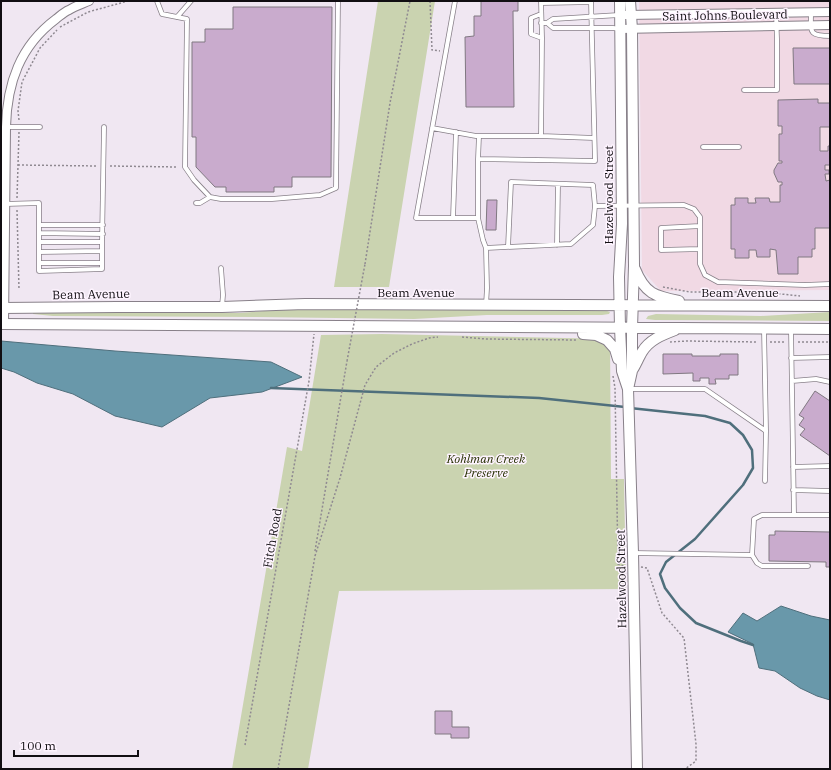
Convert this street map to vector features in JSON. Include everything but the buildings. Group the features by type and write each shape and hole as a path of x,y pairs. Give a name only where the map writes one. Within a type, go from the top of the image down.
{"street":[{"path":"88,1 68,10 47,26 32,42 21,59 8,97 6,127 2,324 830,329"},
{"name":"Hazelwood Street","path":"620,1 622,205 619,277 620,328 622,371 628,389"},
{"name":"Hazelwood Street","path":"630,1 632,29 634,266 632,371 628,389 637,769"},
{"name":"Saint Johns Boulevard","path":"620,15 830,12"},
{"name":"Saint Johns Boulevard","path":"620,29 830,26"},
{"path":"634,266 641,283 653,294 695,305"},
{"name":"Beam Avenue","path":"3,308 305,304 830,306"},
{"path":"506,327 532,334 596,335 607,340 615,350 622,371"},
{"path":"632,371 641,353 649,343 660,336 679,328"}],"lane":[{"path":"157,1 162,14 187,19 185,167 194,180 210,197 221,199 272,199 320,195 336,188 338,1"},
{"path":"177,17 191,1"},
{"path":"455,1 416,218 478,218"},
{"path":"478,159 594,161 592,1 541,2 541,136"},
{"path":"811,12 811,26 814,34 818,36 830,36"},
{"path":"744,90 777,90 776,13"},
{"path":"541,14 531,18 531,34 542,38"},
{"path":"541,23 547,23 553,19 620,15"},
{"path":"547,23 553,28 620,29"},
{"path":"6,127 40,127"},
{"path":"5,204 39,203 39,271 102,269 104,127"},
{"path":"432,128 479,136 594,138"},
{"path":"453,218 456,132"},
{"path":"479,136 478,218 486,248 486,305"},
{"path":"703,147 739,147"},
{"path":"486,248 557,245 571,244 593,225 593,185 512,182 508,247"},
{"path":"557,245 558,184"},
{"path":"196,203 200,203 210,197"},
{"path":"594,206 684,205 694,209 700,217 700,264 705,276 718,282 805,285 830,284"},
{"path":"39,225 103,225"},
{"path":"700,226 661,228 661,250 700,249"},
{"path":"39,233 103,234"},
{"path":"39,242 102,242"},
{"path":"39,252 102,252"},
{"path":"39,263 102,262"},
{"path":"221,268 223,294 222,306"},
{"path":"764,329 766,431 765,481"},
{"path":"791,329 794,515"},
{"path":"791,358 830,357"},
{"path":"792,381 816,379 830,382"},
{"path":"628,389 705,390 766,431"},
{"path":"793,467 830,466"},
{"path":"793,490 830,491"},
{"path":"808,566 762,566 757,563 752,555 754,519 762,515 830,515"},
{"path":"633,553 752,555"}],"path":[{"path":"278,769 347,361 365,264 390,103 410,1"},
{"path":"430,1 432,50 446,52"},
{"path":"660,286 690,292 762,292 804,296"},
{"name":"Fitch Road","path":"245,744 309,381 314,334"},
{"path":"315,556 340,478 365,385 376,367 394,353 412,344 429,338 442,336"},
{"path":"456,336 486,339 578,340"},
{"path":"667,343 686,341 830,342"}],"shaded area":[{"path":"639,1 830,1 830,290 661,291 642,270"}],"green space":[{"path":"378,1 435,1 389,287 334,287"},
{"path":"291,309 604,310 610,312 609,314 602,315 487,315 414,319 53,316 33,314 33,311 239,313"},
{"path":"830,312 830,321 646,319 648,316 656,314 761,316"},
{"name":"Kohlman Creek Preserve","path":"382,334 610,339 611,479 624,479 626,589 339,591 308,769 232,769 287,447 302,451 321,335"}],"water":[{"path":"1,341 271,362 302,377 262,392 210,398 162,427 115,416 73,394 37,383 14,372 1,368"},
{"path":"781,606 811,616 830,620 830,700 800,688 775,671 759,668 753,644 728,632 743,613 757,621"}],"waterway":[{"path":"271,388 539,398 625,407"},
{"path":"630,408 705,416 730,423 743,435 752,450 753,468 743,485 695,539 666,562 660,574 665,588 680,608 696,623 753,645"}]}
